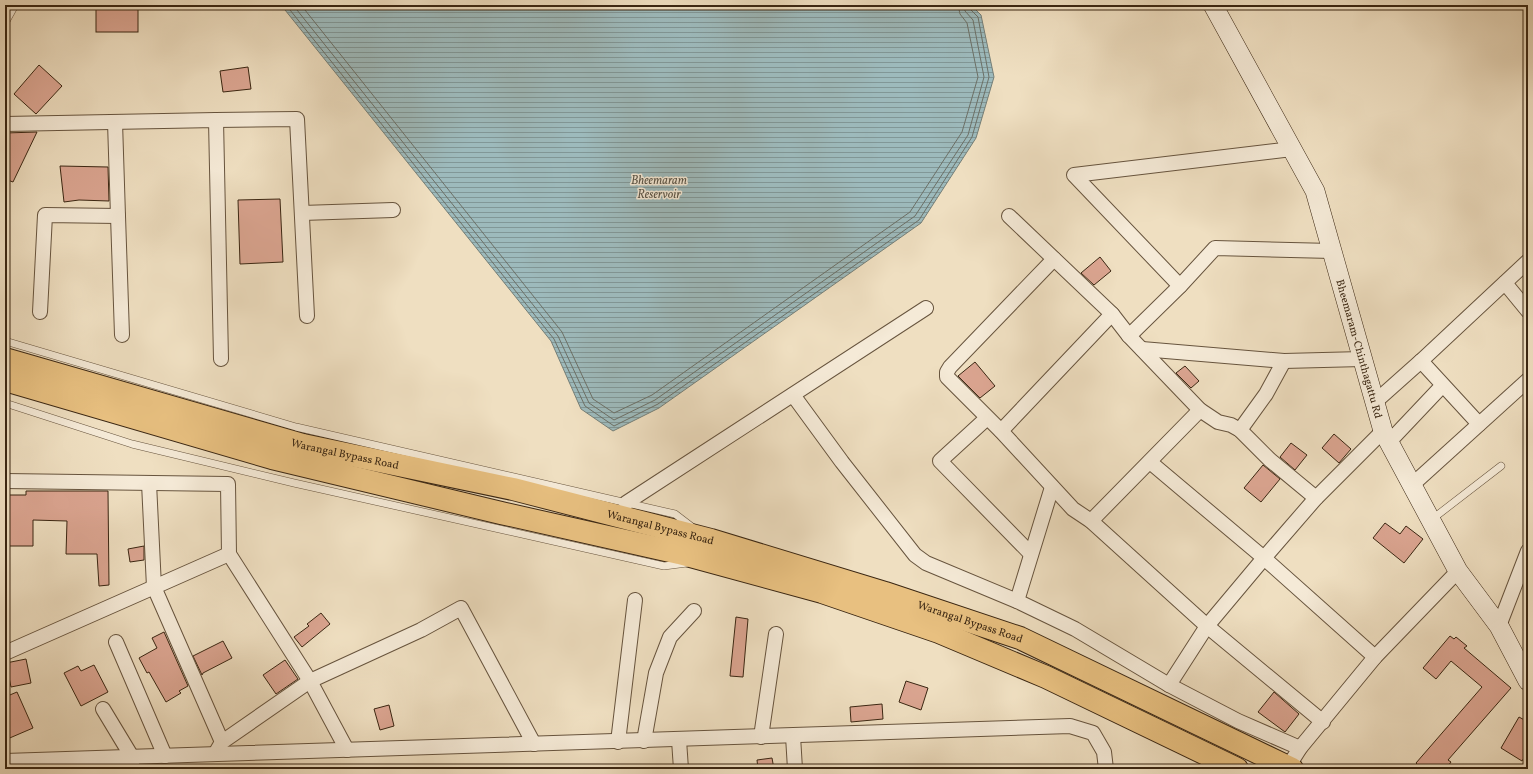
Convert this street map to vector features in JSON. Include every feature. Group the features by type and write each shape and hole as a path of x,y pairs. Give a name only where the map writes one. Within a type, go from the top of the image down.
{"highway":[{"name":"Warangal Bypass Road","path":"5,359 303,445 513,489 709,550 822,592 939,632 1046,677 1237,769"},
{"name":"Warangal Bypass Road","path":"5,380 272,458 501,513 709,550 885,593 1020,638 1290,768"}],"street":[{"name":"Bheemaram-Chinthagattu Rd","path":"1218,7 1315,191 1362,359 1386,436 1458,571 1499,626 1526,670"},
{"path":"5,124 297,119 307,316"},
{"path":"216,120 221,359"},
{"path":"116,122 122,335"},
{"path":"1180,286 1074,175 1292,149"},
{"path":"302,213 392,210"},
{"path":"40,312 45,215 118,216"},
{"path":"1010,216 1112,314 1129,336 1200,410 1218,422 1230,425 1240,430 1270,460 1316,498"},
{"path":"1129,336 1180,286 1215,248 1332,251"},
{"path":"1054,259 950,367 947,372 949,381 1001,431 1073,509 1090,521 1207,626 1322,722"},
{"path":"1375,402 1528,261"},
{"path":"1505,283 1528,311"},
{"path":"626,503 926,308"},
{"path":"1001,431 1112,314"},
{"path":"1142,350 1284,361 1362,359"},
{"path":"1240,430 1266,394 1284,361"},
{"path":"1421,361 1442,386 1479,424"},
{"path":"1412,485 1528,380"},
{"path":"1169,685 1207,626 1316,498 1442,386"},
{"path":"794,395 842,462 915,555 926,563 1017,601 1075,629 1169,685 1238,721 1300,748"},
{"path":"1090,521 1200,410"},
{"path":"987,418 940,462 1031,554"},
{"path":"1150,462 1264,558 1375,657"},
{"path":"5,481 228,484 229,554 310,681 347,750"},
{"path":"149,483 154,587 222,742"},
{"path":"1017,601 1052,487"},
{"path":"1499,626 1528,550"},
{"path":"5,653 229,554"},
{"path":"1290,768 1300,748 1375,657 1458,571"},
{"path":"618,742 635,600"},
{"path":"215,754 222,742 310,681 421,630 461,608 534,744"},
{"path":"644,741 656,673 664,651 670,637 694,611"},
{"path":"761,737 776,634"},
{"path":"116,642 165,756"},
{"path":"103,709 132,763"},
{"path":"5,761 132,763 165,756 215,754 1070,726 1093,733 1104,752 1106,769"},
{"path":"793,736 795,769"},
{"path":"679,740 681,769"}],"lane":[{"path":"5,23 15,5"},
{"path":"5,342 296,427 675,514 709,550 664,566 294,483 132,444 5,403"},
{"path":"1431,521 1501,466"}],"water":[{"name":"Bheemaram Reservoir","path":"281,5 971,5 981,15 994,77 976,138 921,223 659,408 613,431 581,409 551,341"}],"building":[{"path":"96,5 138,5 138,32 96,32"},
{"path":"39,65 62,86 36,114 14,94"},
{"path":"248,67 251,89 223,92 220,71"},
{"path":"37,132 13,182 5,179 5,133"},
{"path":"60,166 108,167 109,201 79,200 64,202"},
{"path":"280,199 283,262 240,264 238,200"},
{"path":"1100,257 1111,271 1094,285 1081,273"},
{"path":"975,362 995,386 980,398 958,376"},
{"path":"1185,366 1199,381 1191,388 1176,373"},
{"path":"1334,434 1351,449 1339,463 1322,448"},
{"path":"1291,443 1307,455 1295,470 1280,457"},
{"path":"1263,465 1280,479 1261,502 1244,488"},
{"path":"26,491 108,491 109,585 99,586 97,554 66,554 67,521 33,520 33,546 5,546 5,495 26,495"},
{"path":"1385,523 1400,534 1406,526 1423,539 1404,563 1373,538"},
{"path":"144,546 144,560 130,562 128,549"},
{"path":"321,613 330,624 302,647 294,637 309,626 307,624"},
{"path":"736,617 748,619 743,677 730,676"},
{"path":"164,632 188,686 179,691 181,693 166,702 149,672 147,673 139,658 157,648 152,638"},
{"path":"1450,636 1454,639 1456,637 1467,646 1464,648 1511,688 1448,760 1451,762 1446,769 1422,769 1416,763 1482,687 1451,661 1436,679 1423,668"},
{"path":"223,641 232,658 203,673 202,675 193,656"},
{"path":"26,659 31,683 11,687 6,663"},
{"path":"285,660 298,679 276,694 263,675"},
{"path":"94,665 108,692 81,706 64,673 78,666 81,671"},
{"path":"906,681 928,688 921,710 899,702"},
{"path":"17,692 33,728 5,740 5,697"},
{"path":"1274,692 1299,714 1285,732 1258,712"},
{"path":"882,704 883,719 851,722 850,707"},
{"path":"389,705 394,726 380,730 374,709"},
{"path":"1519,717 1528,722 1528,751 1522,761 1501,748"},
{"path":"772,758 774,769 758,769 757,760"}]}
